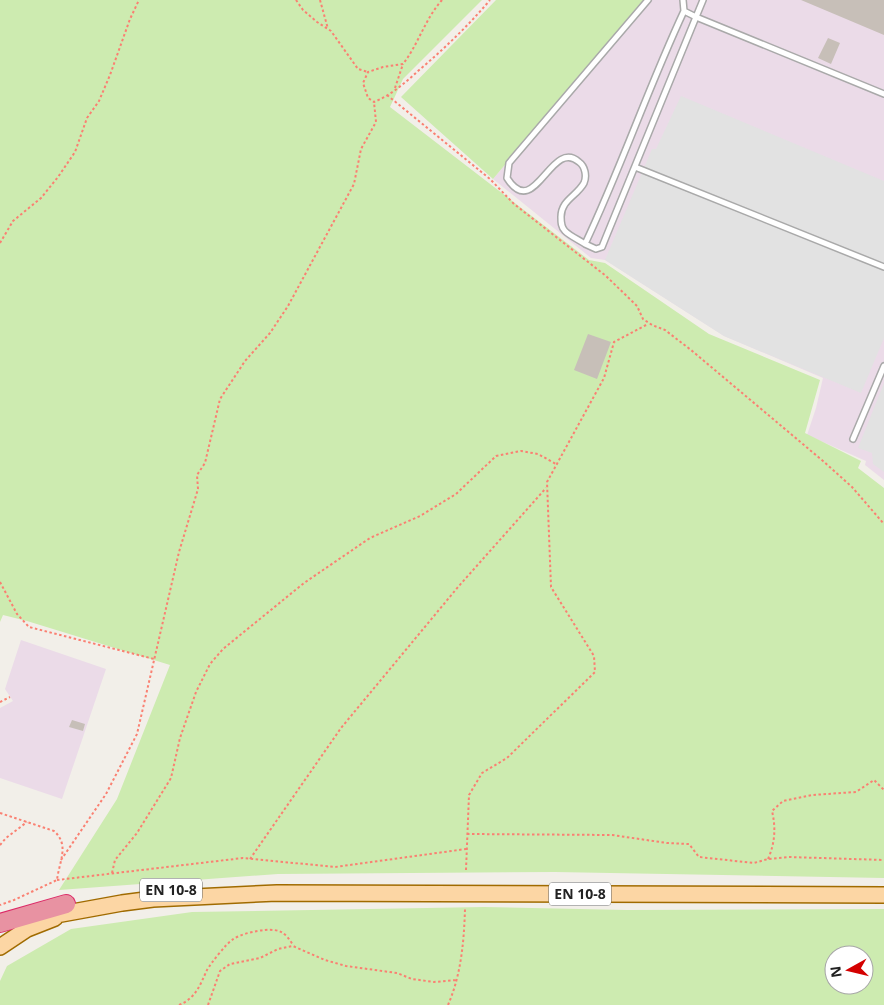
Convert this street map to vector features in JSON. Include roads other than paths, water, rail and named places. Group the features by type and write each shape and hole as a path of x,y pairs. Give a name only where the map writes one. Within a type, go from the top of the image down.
{"highway":[{"name":"EN 10-8","path":"0,923 67,908"}],"main road":[{"name":"EN 10-8","path":"0,930 112,895 210,888 277,893 884,895"},
{"path":"0,916 45,905 67,908"},
{"path":"0,947 27,929 67,908"}],"lane":[{"path":"648,0 509,163 506,178 512,186 520,190 530,190 538,185 555,162 564,158 573,158 581,162 585,172 584,182 566,202 561,212 561,224 565,231 596,249 602,247 703,0"},
{"path":"585,244 684,11 683,0"},
{"path":"684,11 884,94"},
{"path":"635,167 884,267"},
{"path":"853,439 884,366"}]}
